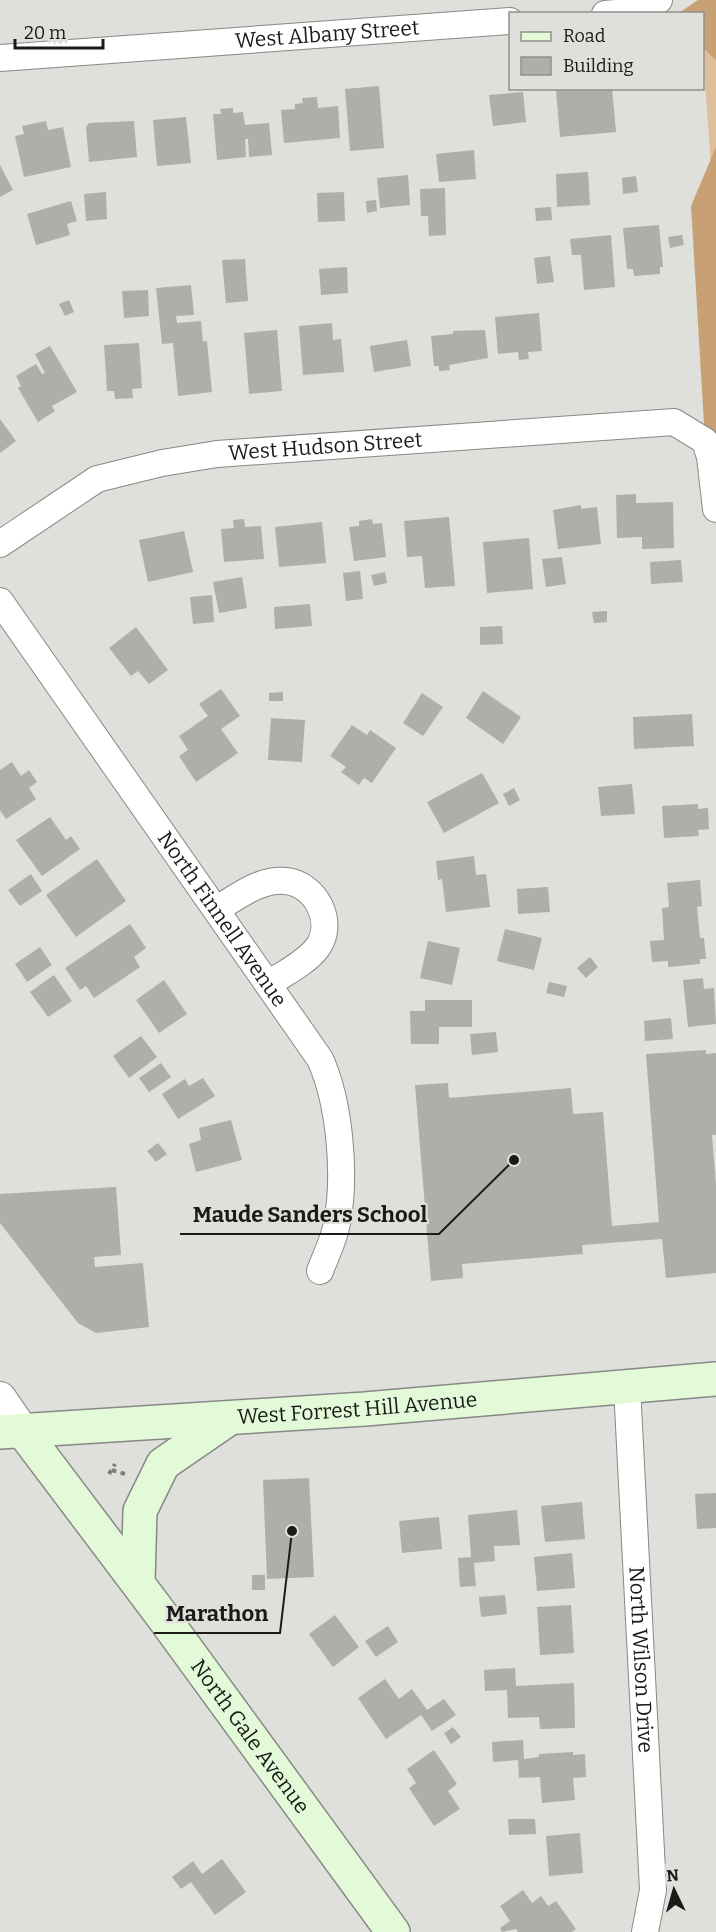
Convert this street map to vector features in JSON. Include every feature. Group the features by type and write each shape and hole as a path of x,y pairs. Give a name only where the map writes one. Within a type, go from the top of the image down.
{"main road":[{"name":"West Forrest Hill Avenue","path":"11,1431 231,1417 716,1379"},
{"path":"138,1582 140,1511 164,1464 231,1417"},
{"name":"North Gale Avenue","path":"11,1431 138,1582 393,1932"}],"street":[{"path":"627,12 638,11 659,0"},
{"name":"West Albany Street","path":"0,58 509,21"},
{"name":"West Hudson Street","path":"0,544 97,479 162,463 217,454 674,422 705,441 710,457 716,508"},
{"name":"North Finnell Avenue","path":"0,601 320,1059 335,1104 339,1206 333,1238 320,1271"},
{"path":"217,909 248,890 267,883 286,881 306,889 320,904 325,928 317,948 268,984"},
{"name":"North Wilson Drive","path":"627,1387 653,1890 645,1932"},
{"name":"North Gale Avenue","path":"0,1398 11,1431"}],"path":[{"path":"115,1464 110,1472 126,1474"}],"shaded area":[{"path":"698,0 716,0 716,60 704,49 704,12 680,12"},
{"path":"716,0 716,236 704,68 704,12"},
{"path":"716,147 716,498 705,441 691,206"}],"building":[{"path":"379,86 384,148 350,151 345,89"},
{"path":"556,90 612,90 616,132 560,137"},
{"path":"523,92 526,122 493,126 489,95"},
{"path":"317,97 318,108 338,106 340,138 284,143 281,110 295,109 295,104 303,103 302,98"},
{"path":"233,108 233,113 243,112 245,125 269,123 272,155 249,157 248,139 245,139 246,157 217,160 213,114 221,114 220,109"},
{"path":"186,117 191,163 157,166 153,120"},
{"path":"46,121 48,130 63,127 71,167 24,177 15,136 24,134 22,126"},
{"path":"134,121 137,157 89,162 86,127 89,123"},
{"path":"474,150 476,179 439,182 436,154"},
{"path":"0,165 13,190 0,197"},
{"path":"588,172 590,205 557,207 556,174"},
{"path":"408,175 410,205 380,208 377,178"},
{"path":"636,176 638,192 623,194 622,178"},
{"path":"445,188 446,235 429,236 428,216 421,216 420,189"},
{"path":"106,192 107,219 86,221 84,194"},
{"path":"344,192 345,221 318,222 317,193"},
{"path":"376,200 377,211 367,213 366,201"},
{"path":"71,201 77,221 67,224 70,235 36,245 27,214"},
{"path":"551,207 552,220 536,221 535,208"},
{"path":"659,225 663,267 660,267 660,274 634,276 633,269 627,269 623,228"},
{"path":"611,235 615,287 584,290 581,255 572,255 570,239"},
{"path":"682,235 684,245 670,248 668,237"},
{"path":"550,256 554,282 537,284 534,258"},
{"path":"245,259 248,301 226,303 222,260"},
{"path":"347,267 348,293 321,295 319,269"},
{"path":"191,285 194,315 176,316 177,323 201,321 203,342 207,341 212,392 178,396 173,343 162,344 156,288"},
{"path":"148,290 149,316 124,318 122,291"},
{"path":"69,300 74,312 65,316 59,304"},
{"path":"539,313 542,351 528,352 529,359 519,360 518,352 498,354 495,317"},
{"path":"332,323 333,340 341,339 344,372 303,375 299,326"},
{"path":"277,330 282,391 249,394 244,333"},
{"path":"485,330 488,358 449,365 450,370 439,371 439,366 434,366 431,336 453,334 453,331"},
{"path":"407,340 411,366 374,372 370,346"},
{"path":"139,343 142,388 132,389 133,398 115,399 114,391 107,391 104,345"},
{"path":"50,346 77,392 52,406 55,411 38,422 18,388 21,386 16,376 36,364 42,374 45,373 35,354"},
{"path":"0,419 16,441 0,453"},
{"path":"636,494 636,503 673,502 674,548 642,549 642,537 617,538 616,495"},
{"path":"581,505 581,509 597,507 601,544 558,549 553,510"},
{"path":"449,517 455,586 425,588 422,556 407,557 404,521"},
{"path":"244,519 245,527 261,526 264,559 224,562 221,529 234,528 233,520"},
{"path":"372,519 373,524 382,523 386,557 354,561 349,527 359,526 359,521"},
{"path":"322,522 326,563 279,567 275,527"},
{"path":"184,531 193,572 148,582 139,540"},
{"path":"529,538 533,589 487,593 483,542"},
{"path":"562,557 566,584 546,587 542,559"},
{"path":"681,560 683,582 651,584 650,562"},
{"path":"360,571 363,599 346,601 343,573"},
{"path":"385,572 387,583 374,586 371,575"},
{"path":"242,577 247,608 219,613 213,582"},
{"path":"212,595 214,622 193,624 190,597"},
{"path":"310,604 312,626 275,629 274,607"},
{"path":"607,611 607,622 594,623 592,612"},
{"path":"502,626 503,644 480,645 480,627"},
{"path":"136,627 168,670 149,684 138,671 131,676 109,648"},
{"path":"221,689 240,716 221,729 238,753 196,782 179,756 188,750 179,736 208,716 199,704"},
{"path":"483,691 521,717 503,744 466,718"},
{"path":"283,692 283,701 269,701 269,693"},
{"path":"422,693 443,707 423,736 403,723"},
{"path":"692,714 694,746 634,749 633,717"},
{"path":"271,718 305,720 302,762 268,760"},
{"path":"352,725 367,735 370,730 396,748 372,783 364,778 359,785 341,772 346,767 330,756"},
{"path":"12,762 21,776 29,770 37,782 29,788 36,799 6,819 0,810 0,770"},
{"path":"482,773 499,803 444,833 427,802"},
{"path":"632,784 635,814 601,816 598,787"},
{"path":"514,788 520,800 509,806 503,794"},
{"path":"698,804 698,809 708,808 709,829 698,830 699,836 664,838 662,806"},
{"path":"50,817 66,840 71,836 80,849 42,876 16,840"},
{"path":"474,856 476,875 486,874 490,907 446,912 442,879 438,880 436,861"},
{"path":"97,859 126,901 76,937 46,895"},
{"path":"31,874 42,891 20,906 8,890"},
{"path":"700,880 702,906 697,907 700,938 704,938 706,959 700,959 700,964 668,967 668,961 652,962 650,941 664,940 662,908 669,907 667,883"},
{"path":"548,887 550,912 518,914 517,889"},
{"path":"130,924 146,948 134,957 140,967 94,998 86,986 80,990 65,968"},
{"path":"505,929 542,938 534,970 497,961"},
{"path":"428,941 460,948 452,985 420,978"},
{"path":"40,947 52,965 27,982 15,964"},
{"path":"590,957 598,967 586,978 577,968"},
{"path":"54,975 72,1001 48,1017 30,992"},
{"path":"703,978 704,989 714,988 716,1024 688,1027 683,980"},
{"path":"164,980 187,1014 159,1033 136,1000"},
{"path":"549,982 567,986 564,997 546,993"},
{"path":"425,1000 472,1000 472,1027 439,1027 439,1044 411,1044 410,1011 425,1011"},
{"path":"671,1018 673,1039 645,1041 644,1021"},
{"path":"496,1032 498,1052 472,1055 470,1034"},
{"path":"141,1036 157,1057 129,1078 113,1056"},
{"path":"706,1050 706,1054 716,1053 716,1135 712,1135 716,1184 716,1273 666,1278 662,1239 582,1245 583,1254 462,1264 463,1278 431,1281 415,1085 448,1083 449,1098 571,1088 573,1114 603,1112 612,1226 659,1222 646,1054"},
{"path":"161,1063 171,1077 149,1092 139,1078"},
{"path":"203,1078 215,1096 178,1119 162,1094 185,1079 189,1086"},
{"path":"231,1120 242,1160 196,1172 189,1144 201,1140 199,1128"},
{"path":"158,1143 167,1154 156,1162 147,1151"},
{"path":"116,1187 121,1255 94,1257 95,1267 143,1263 149,1327 96,1333 78,1323 0,1223 0,1194"},
{"path":"309,1478 314,1577 267,1579 263,1480"},
{"path":"716,1493 716,1528 697,1529 695,1494"},
{"path":"582,1502 585,1539 545,1542 541,1506"},
{"path":"517,1510 520,1545 494,1546 495,1561 474,1563 476,1586 460,1587 458,1558 471,1557 468,1515"},
{"path":"439,1517 442,1549 402,1553 399,1521"},
{"path":"572,1553 575,1588 537,1591 534,1557"},
{"path":"252,1575 265,1575 265,1590 252,1590"},
{"path":"505,1595 507,1614 481,1617 479,1597"},
{"path":"571,1605 574,1653 540,1655 537,1607"},
{"path":"335,1615 359,1647 333,1667 309,1634"},
{"path":"388,1626 398,1642 376,1657 365,1641"},
{"path":"515,1668 516,1686 574,1683 575,1728 540,1729 539,1717 508,1718 507,1690 485,1691 484,1670"},
{"path":"385,1679 399,1699 412,1689 427,1710 444,1699 456,1715 432,1731 421,1715 386,1739 358,1698"},
{"path":"453,1727 461,1737 451,1744 444,1733"},
{"path":"523,1740 524,1759 539,1757 539,1754 573,1752 573,1755 585,1754 586,1777 573,1778 575,1800 542,1803 540,1777 519,1778 518,1760 493,1762 492,1742"},
{"path":"434,1750 457,1784 448,1791 460,1809 434,1826 409,1788 416,1783 407,1769"},
{"path":"508,1819 535,1819 536,1834 509,1835"},
{"path":"580,1833 583,1873 549,1876 546,1836"},
{"path":"222,1859 246,1892 215,1915 191,1882 181,1889 172,1877 193,1861 202,1874"},
{"path":"523,1890 532,1903 541,1896 548,1906 556,1901 576,1929 572,1932 518,1932 516,1929 502,1932 500,1928 510,1921 500,1906"}],"place":[{"name":"Maude Sanders School","path":"514,1160"},
{"name":"Marathon","path":"292,1531"}]}
